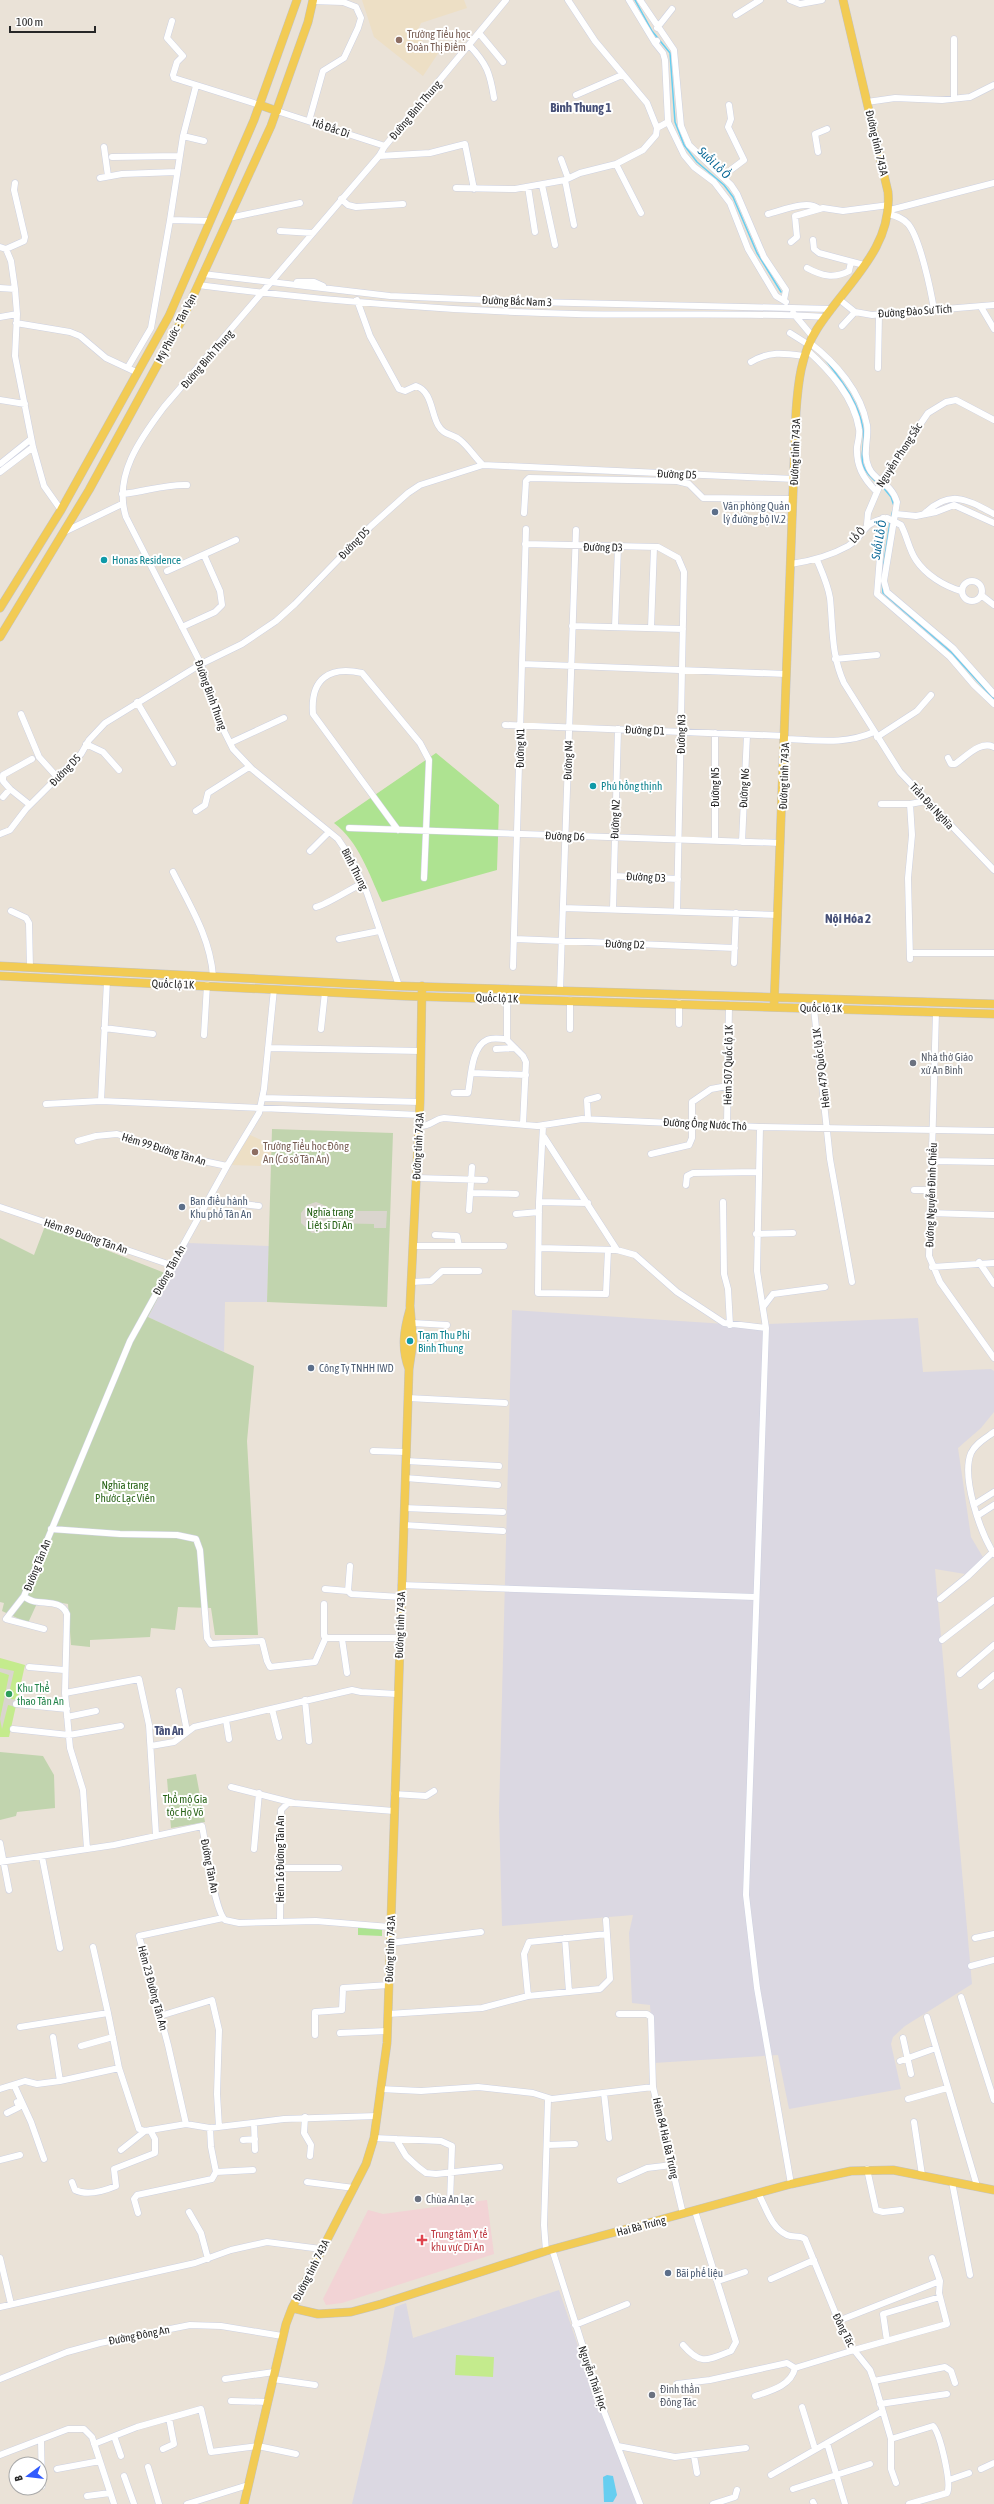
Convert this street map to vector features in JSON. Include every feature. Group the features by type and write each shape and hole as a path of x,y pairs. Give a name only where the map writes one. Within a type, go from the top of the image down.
{"main road":[{"name":"Mỹ Phước - Tân Vạn","path":"0,608 61,510 136,372 169,316 260,105 297,0"},
{"name":"Đường tỉnh 743A","path":"774,1007 797,400 809,346 826,317 840,300 879,240 889,210 867,102 843,0"},
{"name":"Mỹ Phước - Tân Vạn","path":"0,637 71,520 183,318 277,110 313,1"},
{"path":"260,105 277,110"},
{"path":"61,510 71,520"},
{"name":"Quốc lộ 1K","path":"0,966 399,986 775,996 994,1004"},
{"name":"Quốc lộ 1K","path":"0,976 207,985 404,996 679,1003 814,1009 994,1014"},
{"path":"274,989 275,979"},
{"path":"399,986 404,996"},
{"name":"Đường tỉnh 743A","path":"410,1368 404,1356 404,1330 410,1306 417,1178 420,1115 422,986"},
{"path":"936,1002 936,1012"},
{"name":"Đường tỉnh 743A","path":"244,2504 282,2336 292,2308 366,2164 374,2138 388,2014 399,1638 408,1398 410,1368 412,1362 413,1323 410,1306"},
{"name":"Hai Bà Trưng","path":"292,2308 318,2314 351,2312 381,2304 549,2250 791,2184 867,2169 893,2170 994,2190"}],"street":[{"name":"Đường Bình Thung","path":"249,767 230,743 216,715 200,664 126,517 122,504 122,494 126,471 152,423 378,156 506,0"},
{"path":"456,188 474,189 528,186 567,179 580,173 616,164 648,146 656,135 657,128 647,103 622,75 568,0"},
{"path":"629,0 663,53 668,122 684,155 694,167 714,182 730,202 748,248 776,296 784,300 789,307 809,346 846,395 859,430 861,448 869,470 879,485"},
{"path":"640,0 656,28 674,50 681,126 689,145 731,185 737,194 764,257 786,290 784,300"},
{"path":"736,15 760,0"},
{"path":"790,0 800,4 822,0"},
{"path":"309,121 323,71 344,58 358,28 360,18 356,7 343,2 313,1"},
{"path":"656,28 672,9"},
{"path":"172,21 167,38 183,56 178,62 173,75 178,81 260,105"},
{"path":"479,33 503,62"},
{"path":"656,42 662,36"},
{"path":"954,38 954,98"},
{"path":"469,45 488,68 494,98"},
{"path":"576,95 622,75"},
{"path":"867,102 895,98 970,97 994,85"},
{"path":"128,367 151,328 170,220 176,172 183,136 196,86"},
{"path":"729,105 731,119 728,127 744,160 732,169"},
{"name":"Hồ Đắc Di","path":"277,110 385,146"},
{"path":"657,128 668,122"},
{"path":"818,152 815,134 827,129"},
{"path":"183,136 204,141"},
{"path":"378,156 430,153 465,144 474,189"},
{"path":"104,147 108,176"},
{"path":"112,157 179,156"},
{"path":"561,160 567,179 574,224"},
{"path":"616,164 641,213"},
{"path":"100,178 108,176 176,172"},
{"path":"15,183 14,190 25,237 24,241 3,248 11,261 15,289 17,314 15,356 31,439 44,486 61,510"},
{"path":"795,216 819,209 843,211 889,210 994,183"},
{"path":"542,184 555,245"},
{"path":"528,186 535,232"},
{"path":"341,199 348,205 356,207 402,204"},
{"path":"229,218 300,203"},
{"path":"768,214 807,206 815,206 819,209"},
{"path":"791,209 795,216 797,236 791,242"},
{"path":"889,210 904,220 910,228 928,280 934,310"},
{"path":"170,220 210,222"},
{"path":"280,231 313,233"},
{"path":"813,240 816,252 864,265"},
{"path":"807,268 821,274 835,276 849,271 851,262"},
{"name":"Đường Bắc Nam 3","path":"203,274 355,292 532,302 832,309"},
{"path":"277,276 285,281 314,282 328,289 348,288 355,292 370,336 399,389 405,391 416,386 420,387 429,398 441,430 447,436 459,439 483,465"},
{"name":"Đường Bắc Nam 3","path":"198,285 358,302 581,314 794,315 826,317"},
{"path":"0,288 15,289"},
{"path":"840,300 855,312 842,326"},
{"name":"Đường Đào Sư Tích","path":"855,312 879,314 994,305"},
{"path":"981,307 994,329"},
{"path":"0,317 17,314"},
{"path":"878,368 879,314"},
{"path":"16,323 70,332 80,336 106,358 136,372"},
{"path":"790,332 809,346 849,382 867,426 861,448 859,467 865,479 894,492 897,502 891,518 877,594 950,657 974,686 994,704"},
{"path":"751,362 762,355 809,346"},
{"path":"0,400 25,404"},
{"name":"Nguyễn Phong Sắc","path":"868,524 868,512 879,485 924,417 940,405 956,400 994,420"},
{"path":"0,464 31,439"},
{"path":"0,472 33,446"},
{"name":"Đường D5","path":"0,834 10,830 30,805 81,754 96,730 137,702 200,664 242,644 287,612 371,526 408,493 437,479 483,465 794,479"},
{"path":"524,513 526,482 529,478 677,481 689,484 703,498 793,499"},
{"path":"122,494 138,492 171,484 187,485"},
{"path":"924,514 945,499 955,498 968,500 994,514"},
{"path":"64,532 122,504"},
{"path":"891,518 936,512 954,504 994,523"},
{"path":"891,518 902,525 915,560 948,587 961,591 964,598 970,601 977,600 981,595 982,588 974,581 965,583 961,591"},
{"path":"891,518 884,581 887,592 953,648 994,694"},
{"name":"Lồ Ô","path":"791,564 817,560 848,546 858,538 868,524 891,518"},
{"name":"Đường N1","path":"513,967 526,529"},
{"name":"Đường N4","path":"560,991 576,530"},
{"path":"167,572 236,540"},
{"name":"Đường D3","path":"525,544 654,547 666,549 678,558"},
{"path":"615,627 618,547"},
{"path":"651,628 654,547"},
{"path":"182,627 215,612 222,605 220,591 204,555"},
{"name":"Đường N3","path":"677,911 684,572 678,558"},
{"name":"Trần Đại Nghĩa","path":"817,560 830,596 835,659 844,682 900,772 926,801 994,870"},
{"path":"981,595 994,605"},
{"path":"572,626 683,629"},
{"path":"835,659 878,655"},
{"path":"522,664 786,674"},
{"path":"398,830 313,714 312,705 316,689 325,675 338,670 362,672 420,743 429,760 424,878"},
{"path":"785,738 848,740 876,735 917,711 931,696"},
{"path":"137,702 173,763"},
{"path":"21,714 37,754 58,778"},
{"path":"230,743 284,718"},
{"name":"Đường D1","path":"505,725 715,733 785,738"},
{"name":"Đường N2","path":"613,909 618,729"},
{"name":"Đường N5","path":"715,733 715,840"},
{"name":"Đường N6","path":"742,842 747,735"},
{"path":"86,744 103,752 119,770"},
{"path":"948,758 951,764 955,764 979,748 987,746 994,747"},
{"path":"30,805 10,789 4,781 3,775 32,760"},
{"path":"196,811 206,803 208,793 249,767"},
{"name":"Bình Thung","path":"249,767 329,832 346,849 363,883 399,986"},
{"path":"2,797 10,789"},
{"path":"881,804 910,804 926,801"},
{"path":"910,804 912,835 908,878 910,956 994,953"},
{"name":"Đường D6","path":"349,828 781,843"},
{"path":"310,851 329,832"},
{"path":"173,872 203,930 211,955 213,976"},
{"name":"Đường D3","path":"614,876 678,879"},
{"path":"316,907 325,905 335,897 363,883"},
{"path":"563,908 778,915"},
{"path":"10,911 26,918 29,923 30,968"},
{"path":"734,963 736,913"},
{"path":"339,939 379,930"},
{"name":"Đường D2","path":"515,939 735,948"},
{"path":"101,1101 107,981"},
{"path":"204,1035 207,985"},
{"name":"Đường Tân An","path":"223,1918 215,1893 202,1826 87,1849 83,1790 71,1752 67,1717 64,1670 68,1617 65,1609 56,1604 34,1602 24,1596 116,1372 171,1265 261,1108 274,989"},
{"path":"321,1029 324,992"},
{"path":"507,998 506,1039 526,1060 523,1124"},
{"path":"570,1000 570,1029"},
{"path":"679,1003 679,1024"},
{"name":"Hẻm 507 Quốc lộ 1K","path":"727,1124 729,1006"},
{"name":"Hẻm 479 Quốc lộ 1K","path":"814,1009 828,1128 830,1159 852,1282"},
{"name":"Đường Nguyễn Đình Chiểu","path":"936,1012 928,1244 932,1267 940,1282 994,1358"},
{"path":"104,1028 153,1034"},
{"path":"454,1093 468,1093 475,1054 480,1046 487,1040 506,1039"},
{"path":"268,1048 421,1051"},
{"path":"496,1049 515,1048"},
{"path":"472,1073 526,1075"},
{"path":"651,1154 689,1145 692,1138 692,1102 711,1089 728,1086"},
{"path":"588,1120 587,1101 598,1097"},
{"path":"263,1098 420,1102"},
{"path":"46,1104 101,1101 420,1115"},
{"path":"359,1112 360,1101"},
{"path":"373,1101 373,1113"},
{"name":"Đường Ống Nước Thô","path":"419,1126 429,1126 438,1119 444,1118 543,1126 556,1122 588,1120 727,1124 760,1127 994,1131"},
{"path":"543,1126 544,1137 539,1202 540,1248 538,1293 605,1295 608,1250"},
{"path":"760,1127 756,1271 766,1328 755,1597 747,1902 757,1988 791,2184"},
{"name":"Hẻm 99 Đường Tân An","path":"78,1141 96,1136 117,1134 189,1158 227,1166"},
{"path":"544,1137 617,1250"},
{"path":"931,1161 994,1162"},
{"path":"469,1210 472,1167"},
{"path":"686,1186 687,1176 692,1173 758,1172"},
{"path":"417,1178 485,1180"},
{"path":"914,1190 930,1190"},
{"path":"470,1193 516,1194"},
{"path":"209,1200 259,1206"},
{"path":"539,1202 588,1203"},
{"path":"723,1202 724,1274 728,1289 730,1325"},
{"name":"Hẻm 89 Đường Tân An","path":"0,1207 171,1265"},
{"path":"516,1214 539,1212"},
{"path":"929,1213 994,1215"},
{"path":"756,1234 793,1233"},
{"path":"435,1235 457,1236 459,1246"},
{"path":"413,1246 504,1246"},
{"path":"540,1248 617,1250 635,1255 677,1292 709,1315 730,1325 766,1328"},
{"path":"932,1267 979,1262 994,1262"},
{"path":"979,1262 994,1284"},
{"path":"411,1282 431,1281 442,1271 479,1270"},
{"path":"763,1307 773,1294 825,1287"},
{"path":"413,1323 447,1325"},
{"path":"408,1398 505,1403"},
{"path":"940,1599 993,1553 983,1534 977,1516 969,1458 977,1444 994,1433"},
{"path":"373,1451 406,1457 499,1466"},
{"path":"405,1478 498,1485"},
{"path":"975,1504 994,1492"},
{"path":"977,1516 994,1505"},
{"path":"404,1508 503,1512"},
{"path":"404,1525 503,1531"},
{"path":"51,1529 120,1534 178,1535 196,1539 200,1550 207,1638 211,1644 262,1641 267,1662 270,1666 315,1662 326,1638 324,1604"},
{"path":"348,1591 350,1566"},
{"path":"401,1585 755,1597"},
{"path":"325,1589 348,1591 351,1594 401,1597"},
{"path":"24,1596 6,1619 44,1629"},
{"path":"942,1640 994,1600"},
{"path":"326,1638 399,1638"},
{"path":"342,1639 347,1672"},
{"path":"960,1674 994,1644"},
{"path":"29,1667 64,1670"},
{"path":"981,1686 994,1674"},
{"path":"65,1692 138,1678 147,1709 151,1746 156,1835"},
{"path":"179,1690 187,1731"},
{"path":"151,1746 174,1742 187,1731 226,1720 352,1690 397,1694"},
{"path":"305,1700 310,1741"},
{"path":"16,1704 67,1709"},
{"path":"272,1709 279,1737"},
{"path":"67,1717 96,1711"},
{"path":"226,1720 229,1739"},
{"path":"13,1729 69,1735 121,1726"},
{"path":"231,1787 289,1802 394,1811"},
{"path":"394,1794 426,1796 434,1791"},
{"path":"254,1849 258,1793"},
{"name":"Hẻm 16 Đường Tân An","path":"280,1921 281,1810 289,1802"},
{"path":"0,1843 2,1862 10,1890"},
{"path":"2,1862 87,1849"},
{"path":"42,1857 60,1948"},
{"path":"280,1868 339,1868"},
{"path":"223,1918 233,1923 280,1921 329,1922 390,1927"},
{"name":"Hẻm 23 Đường Tân An","path":"186,2124 139,1936 223,1918"},
{"path":"388,2014 482,2008 528,1996 600,1989 608,1983 610,1973 606,1920"},
{"path":"390,1943 481,1932"},
{"path":"528,1996 524,1954 527,1944 565,1938 607,1934"},
{"path":"975,1938 994,1934"},
{"path":"565,1938 569,1992"},
{"path":"93,1947 119,2068 135,2121 139,2129 147,2131 186,2124 219,2128 305,2117 377,2116"},
{"path":"971,1966 994,1960"},
{"path":"314,2035 314,2013 317,2011 342,2010 343,1988 389,1986"},
{"path":"961,1997 994,2100"},
{"path":"160,2016 212,2000 219,2030 217,2094 219,2128"},
{"path":"20,2027 108,2013"},
{"path":"619,2014 647,2014 651,2017 653,2087"},
{"path":"927,2017 976,2186"},
{"path":"340,2033 387,2031"},
{"path":"53,2037 60,2082"},
{"path":"81,2046 113,2037"},
{"path":"904,2038 910,2074"},
{"path":"900,2061 936,2048"},
{"path":"0,2089 26,2081 37,2084 60,2082 119,2068"},
{"path":"6,2113 19,2107 13,2085"},
{"path":"13,2085 31,2122 44,2159"},
{"path":"380,2089 422,2091 478,2087 533,2093 548,2099"},
{"name":"Hẻm 84 Hai Bà Trưng","path":"548,2099 653,2087 683,2214"},
{"path":"908,2099 947,2088"},
{"path":"604,2093 609,2138"},
{"name":"Nguyễn Thái Học","path":"548,2099 547,2145 549,2250 601,2404 640,2504"},
{"path":"305,2117 304,2133 311,2145 310,2156"},
{"path":"914,2122 922,2175"},
{"path":"254,2123 255,2150"},
{"path":"138,2213 134,2199 137,2195 208,2182 212,2179 216,2172 211,2146 210,2128"},
{"path":"120,2150 147,2131"},
{"path":"72,2182 75,2190 79,2192 101,2191 116,2186 114,2170 155,2153 157,2149 147,2131"},
{"path":"374,2138 441,2142 450,2144 453,2151 450,2202"},
{"path":"396,2139 408,2158 422,2171 431,2174 500,2167"},
{"path":"243,2140 255,2140"},
{"path":"547,2145 575,2144"},
{"path":"0,2160 20,2155"},
{"path":"620,2180 646,2168 672,2165"},
{"path":"867,2169 876,2210 883,2212 901,2210"},
{"path":"216,2172 253,2170"},
{"path":"307,2182 354,2188"},
{"path":"952,2182 970,2275"},
{"name":"Đông Tác","path":"758,2193 776,2228 789,2236 801,2236 805,2239 838,2321 853,2350 870,2370 881,2412 891,2439"},
{"path":"683,2345 694,2357 700,2360 712,2358 734,2348 736,2342 695,2211"},
{"path":"189,2212 201,2233 208,2259"},
{"path":"0,2307 208,2259 267,2242 321,2249"},
{"path":"0,2258 11,2304"},
{"path":"677,2384 710,2380 787,2363 796,2368 853,2350 947,2324 940,2297 940,2281 932,2258"},
{"path":"771,2279 814,2260"},
{"path":"718,2281 745,2272"},
{"path":"838,2321 940,2281"},
{"path":"887,2341 883,2314 940,2297"},
{"path":"575,2325 627,2304"},
{"name":"Đường Đông An","path":"0,2379 74,2350 131,2336 190,2325 221,2326 282,2336"},
{"path":"874,2381 945,2367 951,2371 955,2383"},
{"path":"755,2396 777,2389 793,2376 796,2368"},
{"path":"225,2379 274,2375 314,2385"},
{"path":"880,2404 947,2394"},
{"path":"231,2401 268,2402"},
{"path":"802,2407 815,2450"},
{"path":"94,2444 169,2418 201,2409 211,2452 258,2446 296,2454"},
{"path":"771,2475 881,2412"},
{"path":"163,2449 174,2444 169,2418"},
{"path":"896,2483 891,2469 891,2439 930,2426 935,2427 949,2480 947,2493 909,2504"},
{"path":"0,2455 73,2428 88,2432 94,2444 114,2504"},
{"path":"114,2436 121,2456"},
{"path":"41,2440 41,2456"},
{"path":"827,2443 846,2504"},
{"path":"618,2446 675,2457 694,2456 746,2448"},
{"path":"694,2456 697,2473"},
{"path":"57,2470 100,2461"},
{"path":"981,2469 994,2463"},
{"path":"794,2489 870,2464"},
{"path":"148,2467 158,2504"},
{"path":"949,2480 969,2474"},
{"path":"124,2476 134,2504"},
{"path":"187,2504 248,2485"},
{"path":"713,2504 735,2497 737,2490"},
{"path":"86,2496 110,2493"}],"shaded area":[{"name":"Trường Tiểu học Đoàn Thị Điểm","path":"362,0 464,0 467,8 421,23 418,30 425,49 433,47 439,52 423,76 374,37"},
{"name":"Trường Tiểu học Đông An (Cơ sở Tân An)","path":"250,1135 272,1145 271,1164 261,1161 261,1166 230,1165"},
{"path":"316,1202 326,1206 329,1211 387,1211 386,1228 374,1228 374,1224 330,1223 322,1232 312,1233 301,1223 301,1213 307,1205"},
{"path":"188,1243 269,1246 267,1302 225,1302 224,1352 148,1317"},
{"path":"512,1310 741,1325 918,1318 923,1372 991,1369 994,1371 994,1412 981,1428 958,1448 971,1537 984,1559 971,1575 935,1569 972,1984 905,2026 893,2037 891,2044 901,2089 789,2109 778,2055 654,2063 650,2005 632,2003 629,1933 633,1915 502,1926 499,1812"},
{"path":"0,1668 14,1671 8,1698 17,1700 16,1707 8,1705 2,1729 0,1719 9,1675 0,1672"},
{"name":"Trung tâm Y tế khu vực Dĩ An","path":"487,2200 494,2254 342,2303 326,2305 323,2299 368,2210 383,2214"},
{"path":"559,2290 598,2405 638,2504 352,2504 385,2363 395,2307 406,2303 413,2338"}],"green space":[{"path":"436,753 499,805 497,870 382,902 357,849 343,831 334,823"},
{"name":"Nghĩa trang Liệt sĩ Dĩ An","path":"272,1129 393,1133 387,1307 267,1302"},
{"name":"Nghĩa trang Phước Lạc Viên","path":"45,1226 170,1275 148,1317 254,1366 247,1441 258,1635 215,1635 211,1608 178,1607 175,1630 151,1628 150,1637 90,1640 90,1647 71,1645 68,1604 39,1599 28,1623 2,1611 4,1603 0,1602 0,1238 34,1255"},
{"name":"Khu Thể thao Tân An","path":"0,1658 25,1665 9,1737 0,1737"},
{"path":"0,1752 43,1756 54,1775 55,1808 17,1812 16,1816 0,1820"},
{"name":"Thổ mộ Gia tộc Họ Võ","path":"196,1774 205,1822 171,1828 167,1779"},
{"path":"358,1927 382,1928 382,1936 358,1935"},
{"path":"456,2355 494,2357 493,2377 455,2375"}],"water":[{"path":"607,2475 613,2476 617,2495 613,2502 604,2502 603,2477"}],"waterway":[{"name":"Suối Lồ Ồ","path":"635,0 652,31 670,53 675,122 684,145 697,162 724,185 733,197 757,253 781,292"},
{"name":"Suối Lồ Ồ","path":"825,359 837,375 858,410 864,438 862,458 863,464 865,470 879,484"},
{"name":"Suối Lồ Ồ","path":"882,486 891,497 894,506"},
{"name":"Suối Lồ Ồ","path":"891,518 893,510"},
{"name":"Suối Lồ Ồ","path":"882,575 890,522"},
{"name":"Suối Lồ Ồ","path":"882,581 883,593 951,652 994,699"}],"place":[{"name":"Trường Tiểu học Đoàn Thị Điểm","path":"399,40"},
{"name":"Văn phòng Quản lý đường bộ IV.2","path":"715,512"},
{"name":"Honas Residence","path":"104,560"},
{"name":"Phú hồng thịnh","path":"593,786"},
{"name":"Nhà thờ Giáo xứ An Bình","path":"913,1063"},
{"name":"Trường Tiểu học Đông An (Cơ sở Tân An)","path":"255,1152"},
{"name":"Ban điều hành Khu phố Tân An","path":"182,1207"},
{"name":"Trạm Thu Phí Bình Thung","path":"410,1341"},
{"name":"Công Ty TNHH IWD","path":"311,1368"},
{"name":"Khu Thể thao Tân An","path":"9,1694"},
{"name":"Chùa An Lạc","path":"418,2199"},
{"name":"Trung tâm Y tế khu vực Dĩ An","path":"422,2240"},
{"name":"Bãi phế liệu","path":"668,2273"},
{"name":"Đình thần Đông Tác","path":"652,2395"}],"district":[{"name":"Bình Thung 1","path":"581,107"},
{"name":"Nội Hóa 2","path":"848,918"},
{"name":"Tân An","path":"169,1731"}]}
